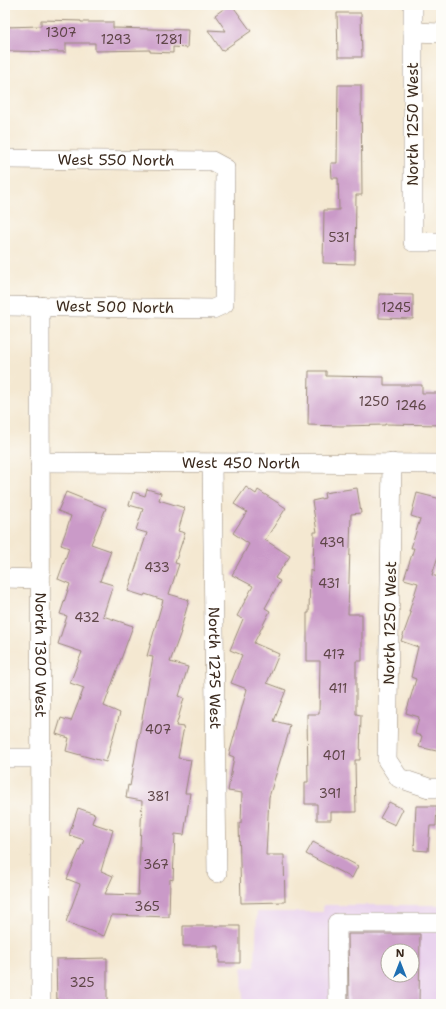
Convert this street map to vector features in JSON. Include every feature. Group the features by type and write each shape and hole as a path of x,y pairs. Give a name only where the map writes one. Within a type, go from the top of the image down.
{"street":[{"name":"North 1250 West","path":"413,5 413,242 441,242"},
{"path":"413,32 441,33"},
{"name":"West 550 North","path":"5,158 212,161 225,168 224,304"},
{"name":"West 500 North","path":"5,306 213,309 224,304"},
{"name":"North 1300 West","path":"40,306 41,1004"},
{"name":"West 450 North","path":"40,462 441,464"},
{"name":"North 1275 West","path":"212,463 217,873"},
{"name":"North 1250 West","path":"392,463 387,760 399,778 429,788 441,788"},
{"path":"5,578 40,579"},
{"path":"5,758 41,758"},
{"path":"338,1004 337,923 441,923"}],"shaded area":[{"path":"323,905 441,905 441,1004 243,1004 242,967 255,966 257,912 323,912"}],"building":[{"path":"229,5 232,5 251,31 222,51 208,30 226,31 215,15"},
{"path":"337,13 361,13 362,57 338,57"},
{"path":"41,20 113,22 113,28 188,30 187,48 173,47 173,53 150,52 150,50 95,51 95,43 66,43 66,52 5,51 5,27 41,26"},
{"path":"338,85 361,85 362,195 356,195 355,264 323,263 324,210 339,210 338,178 332,178 331,163 337,163"},
{"path":"379,294 413,295 413,319 379,318"},
{"path":"309,371 326,371 326,376 384,377 384,385 422,385 422,393 441,393 441,425 308,425"},
{"path":"246,487 256,494 258,490 286,508 265,540 290,556 275,578 280,581 265,608 270,611 254,643 279,654 267,683 286,690 274,721 290,725 269,797 266,855 284,855 285,902 241,903 239,823 241,823 242,793 228,791 234,757 229,755 247,689 231,683 242,655 230,650 243,619 237,616 253,586 232,575 249,544 233,533 247,512 234,504"},
{"path":"357,488 361,513 351,514 348,614 362,614 362,661 356,661 356,714 361,715 360,760 355,760 356,812 331,812 331,820 317,820 317,804 305,804 305,782 308,782 307,714 319,714 320,661 307,661 307,613 309,613 310,570 313,572 314,532 317,532 312,501 325,498 324,493"},
{"path":"147,489 161,493 159,500 185,508 178,531 185,533 175,563 179,564 169,594 189,600 181,632 170,662 188,667 179,696 184,698 176,726 184,727 178,758 191,760 185,793 190,793 184,835 175,834 173,880 170,879 169,917 112,915 104,936 66,922 80,884 67,879 84,840 69,835 78,808 95,814 92,823 113,830 101,871 113,876 105,894 138,895 142,801 126,798 128,785 130,786 153,657 147,656 163,600 145,594 144,596 128,591 147,533 136,530 143,509 129,505 133,492 145,496"},
{"path":"66,492 106,508 91,544 111,551 100,581 113,585 103,616 133,626 104,706 120,713 106,762 66,751 69,738 56,734 61,718 71,721 84,688 70,683 82,652 58,644 67,616 60,614 70,584 58,579 69,548 61,545 71,516 58,511"},
{"path":"417,493 441,499 441,547 432,575 441,578 441,752 419,747 422,736 415,734 419,717 406,713 416,679 411,677 418,647 401,641 411,613 409,612 418,583 404,579 414,548 411,548 420,519 411,516"},
{"path":"389,802 403,809 395,825 380,818"},
{"path":"416,806 437,806 436,826 430,826 428,851 414,850"},
{"path":"313,842 358,866 352,878 306,854"},
{"path":"183,926 240,926 240,963 219,963 219,946 183,946"},
{"path":"348,934 420,934 420,943 380,943 380,983 419,983 419,1004 349,1004"},
{"path":"107,958 107,1004 57,1004 56,959"}]}
